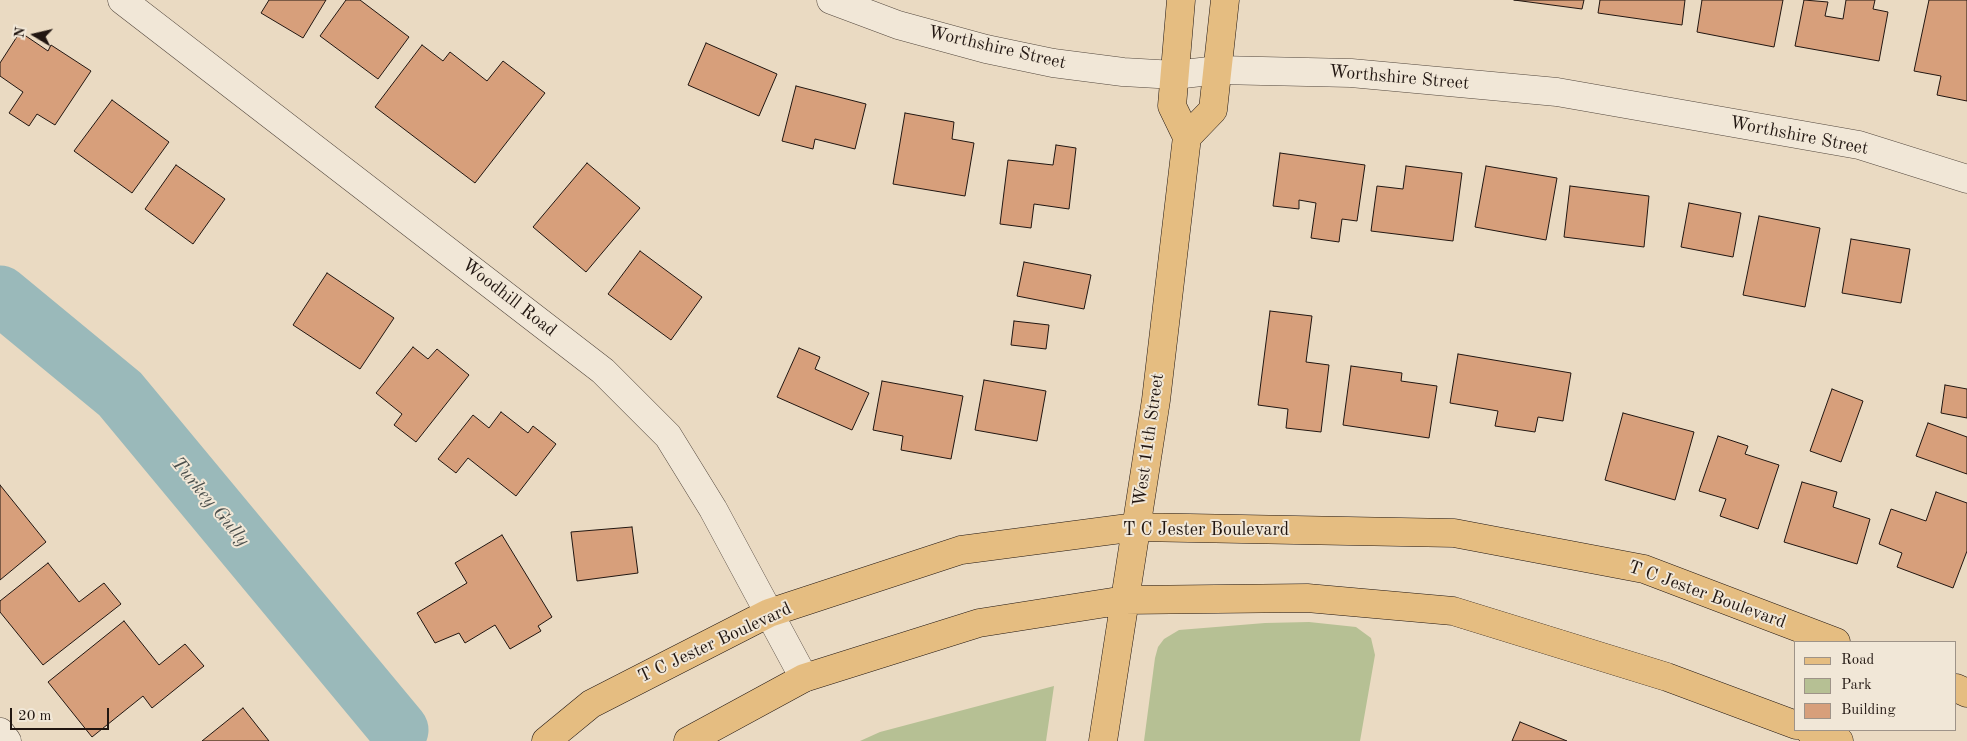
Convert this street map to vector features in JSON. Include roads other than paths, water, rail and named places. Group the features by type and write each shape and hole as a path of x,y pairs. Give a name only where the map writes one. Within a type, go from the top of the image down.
{"main road":[{"path":"1180,0 1172,106 1187,137 1213,110 1226,0"},
{"name":"West 11th Street","path":"1103,741 1156,400 1187,137"},
{"name":"T C Jester Boulevard","path":"546,741 591,704 769,613 961,550 1136,527 1454,533 1644,569 1833,641"},
{"path":"688,741 804,678 979,623 1125,600 1306,598 1453,611 1667,677 1794,724"},
{"path":"1812,731 1840,741"}],"street":[{"name":"Woodhill Road","path":"122,0 603,371 668,436 713,509 804,678"},
{"name":"Worthshire Street","path":"831,0 898,25 986,49 1071,65 1123,72 1174,75 1218,70 1351,72 1556,92 1858,145 1967,179"},
{"path":"0,732 7,741"}],"waterway":[{"name":"Turkey Gully","path":"0,295 120,394 399,730"}]}
